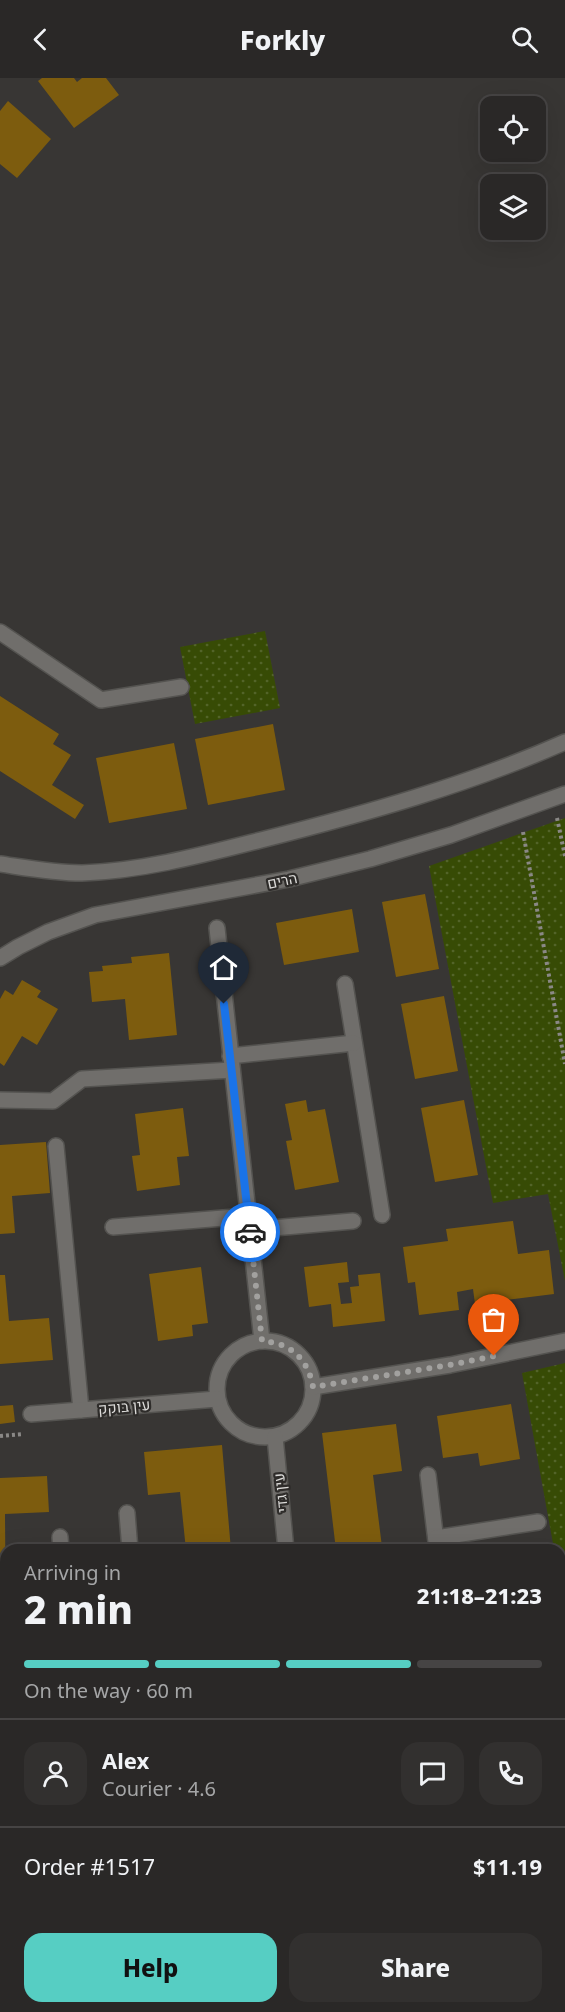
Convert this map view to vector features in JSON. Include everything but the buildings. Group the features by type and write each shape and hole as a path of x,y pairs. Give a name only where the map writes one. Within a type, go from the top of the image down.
{"street":[{"path":"0,632 101,700 181,687"},
{"path":"0,864 62,872 131,869 222,849 396,803 479,775 565,742"},
{"name":"הרים","path":"0,958 48,932 95,915 289,879 451,835 559,797"},
{"path":"217,928 262,1341"},
{"path":"345,984 382,1215"},
{"path":"0,1100 53,1101 82,1079 231,1063 354,1043"},
{"path":"56,1146 81,1410"},
{"path":"113,1227 353,1221"},
{"path":"262,1341 284,1345 297,1354 310,1372 313,1387 311,1402 301,1422 289,1431 274,1437 252,1436 239,1430 227,1419 218,1399 218,1377 229,1357 240,1347 262,1341"},
{"path":"313,1387 450,1365 565,1341"},
{"name":"עין בוקק","path":"31,1414 218,1399"},
{"name":"עין גדי","path":"274,1437 285,1544"},
{"path":"428,1475 437,1544 538,1522"},
{"path":"127,1513 130,1544"}],"path":[{"path":"559,797 565,856"},
{"path":"519,812 565,1064"}],"green space":[{"path":"265,631 280,708 195,724 180,647"},
{"path":"565,818 565,1281 548,1194 493,1203 429,866"},
{"path":"565,1363 565,1544 553,1544 522,1373"}],"way so far":[{"path":"250,1232 262,1341 277,1342 297,1354 310,1372 313,1387 383,1377 494,1356"}],"route":[{"path":"224,1004 250,1232"}]}
